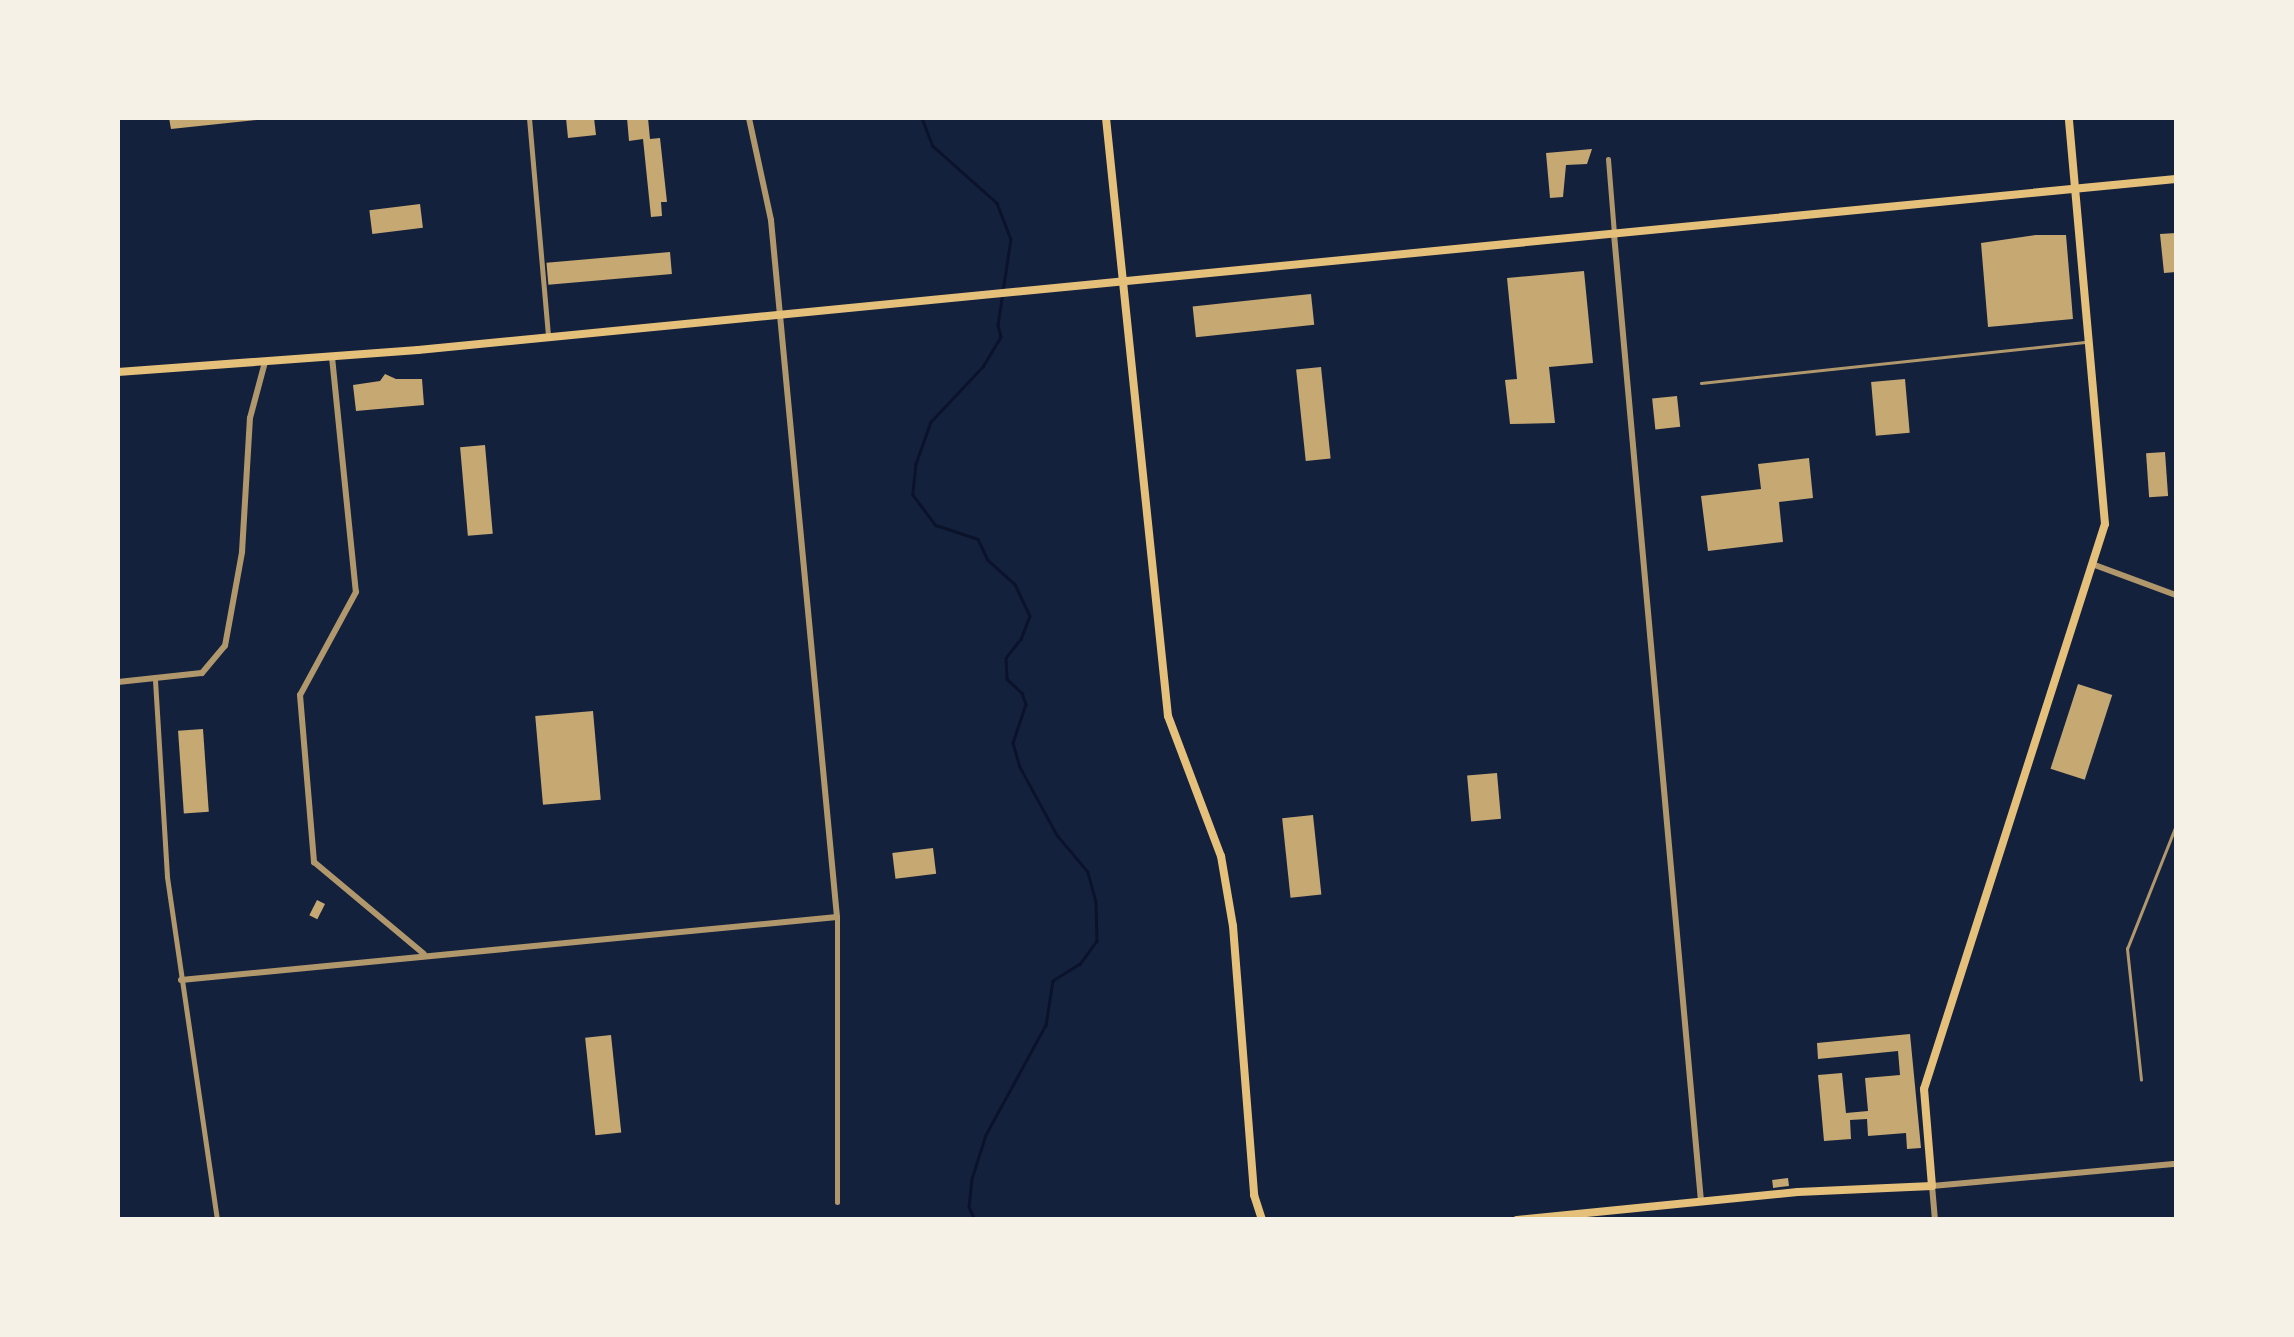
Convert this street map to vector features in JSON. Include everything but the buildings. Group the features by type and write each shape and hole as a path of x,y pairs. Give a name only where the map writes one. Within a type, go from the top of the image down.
{"main road":[{"path":"1106,118 1168,716 1221,856 1233,926 1254,1194 1262,1220"},
{"path":"1517,1220 1932,1186 1924,1090 2105,524 2106,500 2070,118"},
{"path":"118,372 548,337 2176,179"}],"street":[{"path":"528,118 548,337"},
{"path":"748,118 771,220 837,917 837,1202"},
{"path":"1608,159 1702,1202"},
{"path":"332,357 356,592 300,695 314,862 425,955"},
{"path":"118,682 202,673 225,646 242,552 250,418 265,362"},
{"path":"2092,564 2176,595"},
{"path":"155,680 163,843 181,980 200,1079 217,1220"},
{"path":"181,980 837,917"},
{"path":"1935,1220 1932,1186 2176,1164"}],"lane":[{"path":"1701,382 2090,341"},
{"path":"2141,1080 2127,949 2176,825"}],"waterway":[{"path":"922,118 933,146 997,203 1011,239 998,325 1001,337 983,367 931,422 916,464 913,495 936,525 978,539 988,560 1015,584 1030,616 1021,639 1006,658 1007,679 1022,693 1026,704 1013,743 1020,767 1057,835 1088,872 1096,901 1097,941 1080,964 1053,981 1046,1025 986,1135 972,1179 969,1207 975,1220"}]}
